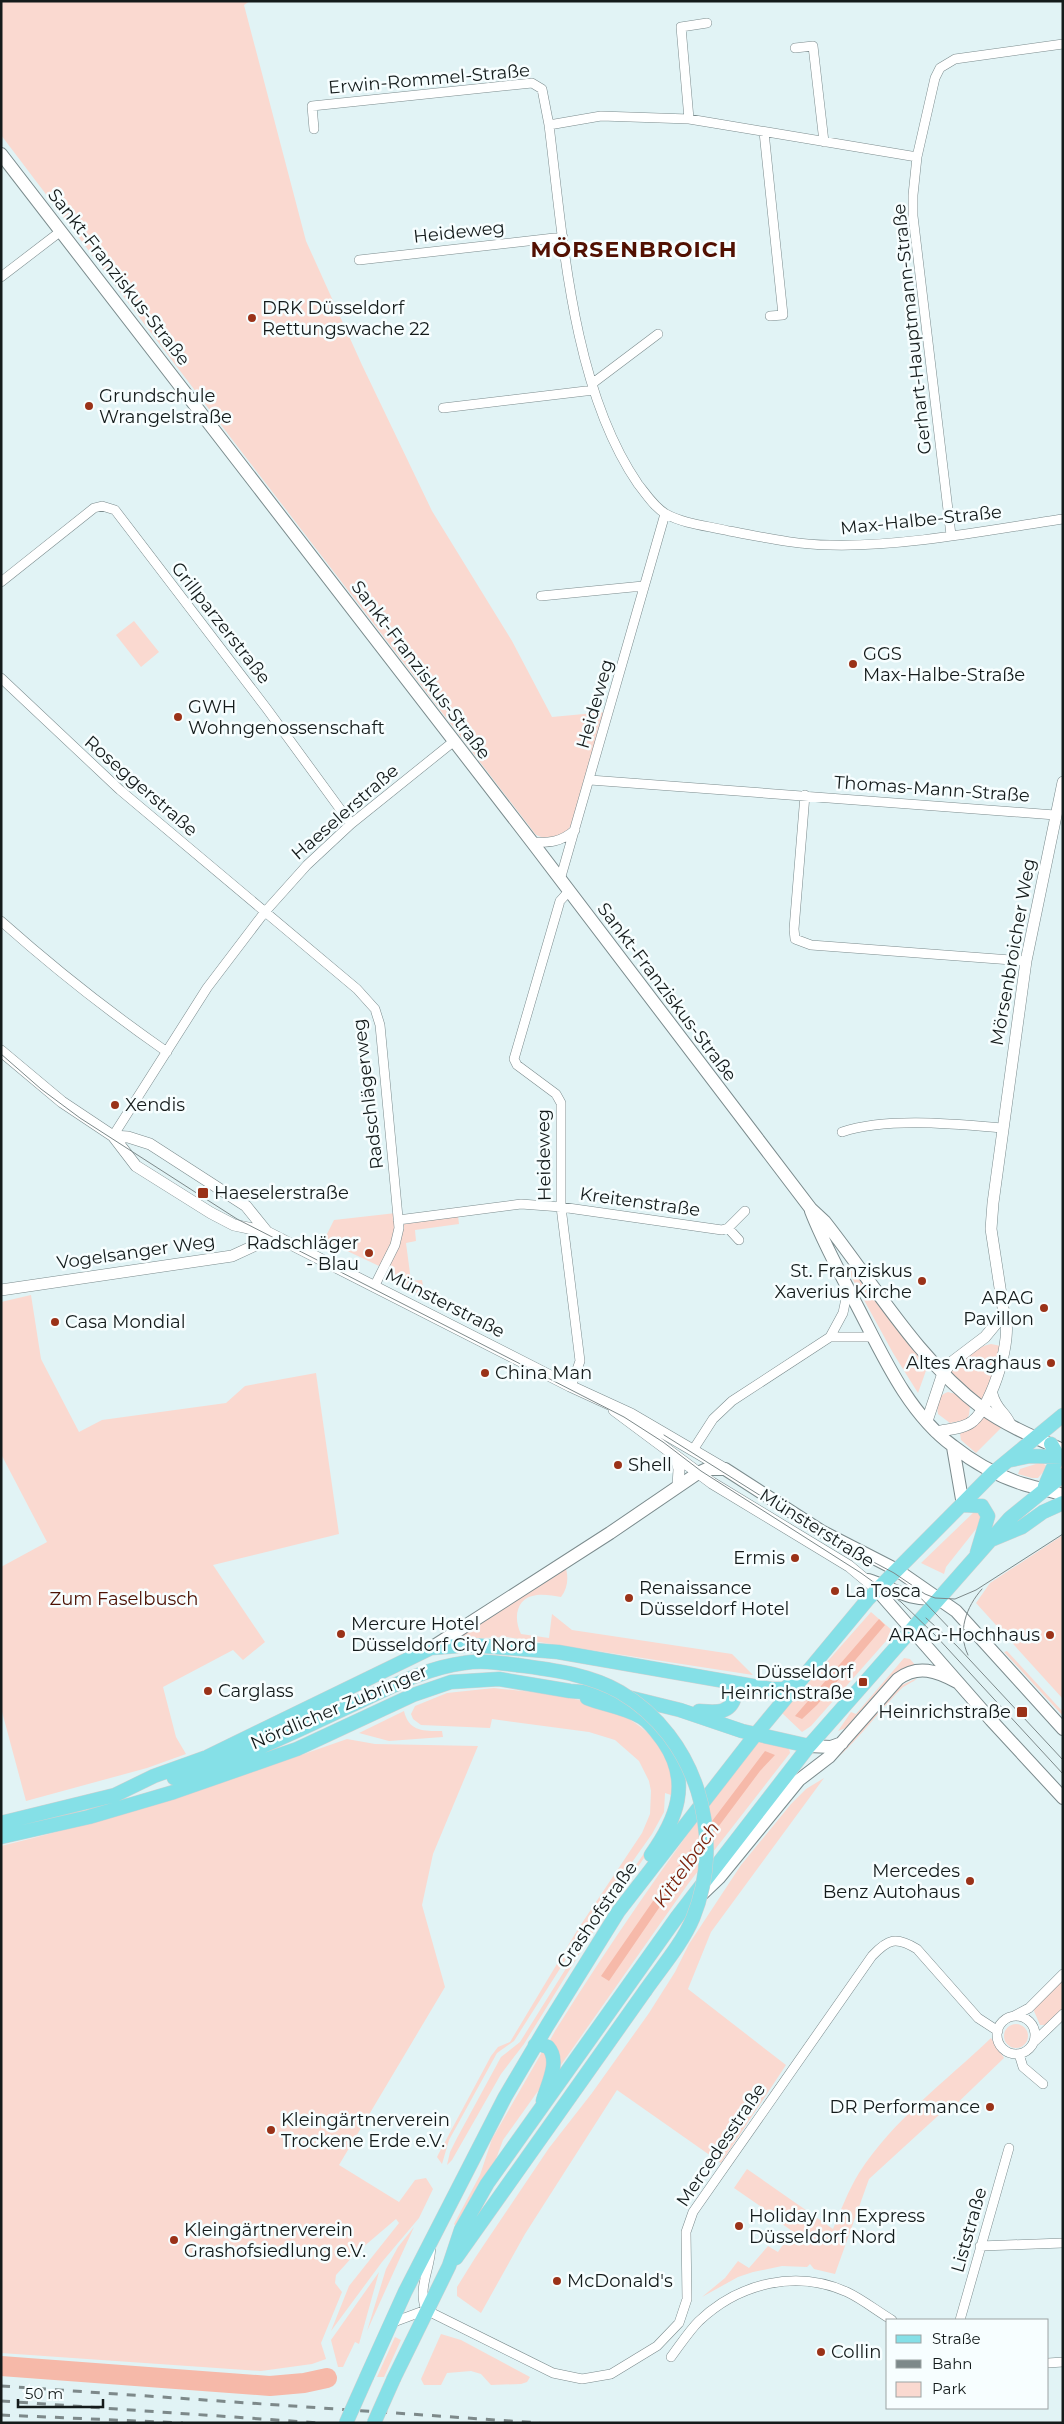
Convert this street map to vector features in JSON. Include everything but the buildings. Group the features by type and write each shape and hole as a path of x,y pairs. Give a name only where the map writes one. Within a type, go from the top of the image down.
{"main road":[{"name":"Sankt-Franziskus-Straße","path":"1,154 452,742 532,842 811,1209 825,1222 942,1373 984,1409 1036,1437 1058,1452"},
{"name":"Sankt-Franziskus-Straße","path":"811,1209 826,1246 874,1337 903,1388 936,1432 953,1447 994,1472 1025,1485 1063,1495"},
{"path":"897,1570 994,1472 1063,1415"},
{"path":"953,1447 963,1505"},
{"path":"1006,1462 1058,1452 1044,1489"},
{"name":"Nördlicher Zubringer","path":"1,1823 62,1810 115,1795 154,1776 207,1757 431,1648 698,1473 707,1469 725,1469"},
{"name":"Münsterstraße","path":"725,1469 821,1531 897,1570 956,1611 1063,1729"},
{"path":"449,2266 461,2230 480,2195 677,1917 803,1745 977,1553 993,1540 1010,1518 1063,1475"},
{"path":"993,1540 1022,1527 1043,1512 1063,1503"},
{"path":"963,1505 982,1506 988,1516 977,1553"},
{"name":"Grashofstraße","path":"346,2423 391,2323 505,2097 618,1912 876,1585 897,1570"},
{"path":"876,1585 916,1599 937,1598"},
{"name":"Münsterstraße","path":"876,1585 957,1682 1063,1798"},
{"name":"Nördlicher Zubringer","path":"431,1648 471,1645 558,1652 778,1690 804,1674"},
{"path":"115,1795 193,1773 231,1759 411,1678 442,1667 464,1662 517,1664 581,1676 619,1692 637,1704 665,1731 679,1750 690,1770 699,1794 707,1833 706,1876 692,1920 645,1991 449,2266 426,2310 374,2423"},
{"path":"677,1917 719,1878 799,1780 829,1757 844,1742 893,1685 907,1674 923,1670 933,1671 957,1682"},
{"name":"Nördlicher Zubringer","path":"1,1837 89,1817 174,1792 288,1752 348,1728 413,1695 451,1682 499,1679 570,1691 619,1695 680,1710 759,1735 803,1745"},
{"path":"680,1710 721,1712 734,1700 735,1691 730,1683"},
{"path":"570,1691 642,1717 669,1748 678,1774 679,1794 671,1824 629,1885 618,1912"},
{"path":"803,1745 831,1747 844,1742"},
{"path":"535,2046 539,2044 548,2047 553,2056 552,2075 541,2108"}],"street":[{"path":"689,119 681,27 706,23"},
{"name":"Gerhart-Hauptmann-Straße","path":"951,535 914,216 917,157 934,78 940,68 956,59 1063,44"},
{"path":"795,48 813,46 824,142"},
{"name":"Erwin-Rommel-Straße","path":"314,129 312,106 532,83 542,89 549,125"},
{"path":"665,514 647,496 623,461 593,387 578,326 563,236 549,125 601,116 689,119 917,157"},
{"path":"764,132 783,314 770,316"},
{"path":"1,277 61,231"},
{"name":"Heideweg","path":"359,260 563,236"},
{"path":"443,408 593,387 658,334"},
{"name":"Grillparzerstraße","path":"1,582 94,508 108,507 119,513 143,549 267,709 351,824"},
{"name":"Heideweg","path":"560,880 576,830 643,586 665,514"},
{"name":"Max-Halbe-Straße","path":"665,514 740,533 831,545 888,542 951,535 1063,519"},
{"path":"541,596 643,586"},
{"name":"Roseggerstraße","path":"1,678 85,759 264,913"},
{"name":"Haeselerstraße","path":"113,1136 207,988 264,913 307,865 351,824 452,742"},
{"name":"Thomas-Mann-Straße","path":"590,780 1055,815"},
{"name":"Mörsenbroicher Weg","path":"936,1432 967,1425 984,1409 992,1394 1005,1344 1007,1321 1004,1314 991,1229 1002,1128 1026,961 1063,782"},
{"path":"805,795 794,929 795,939 810,945 1026,961"},
{"path":"532,842 556,842 566,838 576,830"},
{"name":"Heideweg","path":"569,891 560,901 514,1059 517,1065 560,1099 562,1109 561,1207 580,1361 571,1387"},
{"name":"Radschlägerweg","path":"264,913 357,989 377,1012 380,1025 398,1220 395,1245 374,1287"},
{"path":"1,921 52,967 108,1012 167,1052"},
{"name":"Münsterstraße","path":"1,1051 62,1102 113,1136 136,1166 211,1213 234,1225 267,1232 571,1387 631,1414 725,1469"},
{"path":"842,1132 874,1126 932,1122 1002,1128"},
{"name":"Münsterstraße","path":"113,1136 128,1137 150,1144 246,1206 267,1232"},
{"name":"Kreitenstraße","path":"398,1220 521,1204 561,1207 713,1230 728,1228"},
{"path":"738,1240 728,1228 745,1211"},
{"name":"Vogelsanger Weg","path":"1,1290 232,1256 256,1244 267,1232"},
{"path":"693,1450 713,1419 732,1401 830,1337 843,1313 848,1288"},
{"path":"927,1421 933,1396 942,1373 952,1362 986,1337 1004,1314"},
{"path":"830,1337 874,1337"},
{"path":"986,1337 1005,1344"},
{"path":"992,1394 996,1407 1006,1415 1010,1424"},
{"name":"Münsterstraße","path":"607,1404 698,1473 850,1566 876,1585"},
{"path":"676,1458 679,1469 678,1486"},
{"name":"Mercedesstraße","path":"426,2310 553,2373 582,2379 611,2374 657,2346 679,2323 686,2299 686,2232 693,2212 872,1956 882,1945 890,1941 903,1941 917,1949 978,2018 998,2031"},
{"path":"1063,1974 1028,2008 1001,2024 998,2031 1001,2047 1009,2053 1019,2054 1028,2051 1041,2033 1063,2014"},
{"path":"1012,2017 1022,2017 1031,2023 1035,2033 1034,2043"},
{"path":"1019,2054 1023,2067 1043,2084"},
{"name":"Liststraße","path":"960,2319 1009,2148"},
{"path":"391,2323 426,2310 422,2292 423,2280 431,2260 431,2242"},
{"path":"980,2246 1063,2243"},
{"path":"672,2357 698,2322 739,2293 759,2284 811,2282 834,2287 849,2293 890,2319"},
{"path":"1049,2363 1063,2362"}],"green space":[{"path":"1,1 250,1 244,5 306,241 362,365 432,511 512,641 552,717 605,712 572,824 565,834 546,839 536,835 1,135"},
{"path":"134,621 159,652 141,667 116,635"},
{"path":"396,1213 394,1239 379,1266 324,1240 334,1220"},
{"path":"458,1216 459,1224 415,1230 416,1241 406,1243 411,1281 422,1280 423,1286 419,1294 384,1276 404,1224"},
{"path":"851,1264 928,1365 918,1393 893,1353 846,1267"},
{"name":"Zum Faselbusch","path":"31,1295 41,1359 79,1432 102,1420 226,1403 245,1386 316,1373 339,1534 213,1565 265,1642 243,1660 233,1650 163,1687 176,1737 186,1754 147,1768 26,1801 1,1708 1,1567 47,1542 1,1454 1,1302"},
{"path":"991,1344 1001,1346 984,1404 950,1372 968,1355 979,1348"},
{"path":"948,1392 956,1394 970,1406 969,1415 966,1420 950,1423 938,1414 938,1400"},
{"path":"984,1415 1002,1427 976,1453 961,1440 960,1434"},
{"path":"1039,1463 1047,1467 1038,1478 1018,1474 1020,1469"},
{"path":"974,1512 978,1513 982,1518 980,1524 946,1567 944,1574 921,1563"},
{"path":"1063,1535 1063,1699 976,1603 990,1583"},
{"path":"565,1566 567,1582 561,1597 537,1595 530,1597 521,1604 518,1609 517,1621 521,1634 549,1638 552,1614 572,1630 732,1654 753,1675 507,1637 456,1639"},
{"path":"871,1612 894,1632 811,1726 802,1732 782,1713"},
{"path":"1007,1651 1063,1712 1063,1716 1004,1652"},
{"path":"904,1658 910,1659 916,1666 846,1728 838,1731 851,1712 856,1714"},
{"path":"917,1678 901,1689 847,1749 808,1781 846,1747 900,1686"},
{"path":"494,1688 569,1698 594,1704 617,1713 638,1725 656,1741 669,1762 673,1774 674,1796 665,1793 664,1812 652,1834 589,1923 514,2041 497,2053 449,2140 442,2164 437,2157 491,2056 498,2047 510,2042 578,1929 642,1833 650,1814 651,1791 649,1781 639,1761 615,1740 589,1732 492,1719 490,1728 421,1725 413,1719 411,1714 415,1706 447,1693"},
{"path":"404,1711 406,1718 413,1727 423,1730 442,1731 443,1737 389,1741 359,1733"},
{"path":"347,1739 375,1744 478,1746 433,1854 422,1905 445,1987 339,2165 399,2202 415,2180 426,2178 433,2189 419,2218 382,2262 331,2331 349,2286 399,2223 396,2219 355,2254 336,2275 335,2283 342,2292 321,2343 326,2359 312,2364 261,2371 1,2353 1,1846 132,1810 219,1783"},
{"path":"759,1741 789,1748 790,1753 688,1884 561,2065 559,2052 550,2040 555,2031 653,1883"},
{"path":"824,1778 711,1932 688,1989 786,2065 721,2163 617,2090 525,2234 481,2313 457,2296 457,2287 475,2258 549,2148 592,2093 649,2013 675,1972 689,1944 741,1865 791,1804 806,1789"},
{"path":"659,1832 661,1833 588,1940 524,2044 501,2074 452,2160 447,2165 450,2152 457,2138 501,2057 520,2042 585,1938"},
{"path":"1063,1980 1063,2009 1045,2025 1040,2025 1034,2011 1035,2004"},
{"path":"1016,2024 1025,2027 1028,2036 1025,2045 1016,2048 1007,2045 1004,2036 1007,2027"},
{"path":"991,2038 1004,2058 945,2115 940,2114 869,2179 835,2274 814,2269 810,2264 807,2267 782,2266 738,2277 702,2297 725,2278 738,2261 749,2268 768,2246 778,2252 792,2231 778,2221 779,2219 734,2188 747,2169 833,2229 859,2173 888,2135"},
{"path":"542,2052 545,2052 548,2058 543,2084 503,2140 496,2159 456,2226 454,2224 480,2175 492,2139"},
{"path":"414,2227 367,2331 386,2269 398,2247"},
{"path":"379,2272 359,2344 355,2342 343,2367 338,2367 331,2340"},
{"path":"441,2334 461,2340 530,2377 527,2382 521,2384 491,2385 481,2374 471,2371 447,2373 441,2385 424,2385 421,2379"},
{"path":"395,2337 401,2340 384,2377 377,2377"}],"water":[{"path":"879,1619 885,1625 817,1705 802,1719 795,1716"},
{"path":"765,1751 775,1755 760,1771 674,1886 609,1981 601,1976 669,1878"}],"waterway":[{"name":"Kittelbach","path":"1,2366 270,2386 304,2383 327,2378"}],"tram line":[{"path":"1,1054 41,1089 80,1118 237,1219 624,1417 663,1442 701,1471 861,1573 901,1602 935,1635 1063,1774"},
{"path":"664,1435 823,1535 894,1573 925,1594 935,1598 955,1599 976,1590 1063,1534"},
{"path":"968,1655 963,1638 963,1629 968,1612 982,1589"},
{"path":"916,1593 954,1633"},
{"path":"926,1618 956,1645 1063,1760"}],"railway":[{"path":"1,2386 540,2423"},
{"path":"1,2401 320,2423"},
{"path":"1,2415 183,2423"}],"place":[{"name":"DRK Düsseldorf Rettungswache 22","path":"252,318"},
{"name":"Grundschule Wrangelstraße","path":"89,406"},
{"name":"GGS Max-Halbe-Straße","path":"853,664"},
{"name":"GWH Wohngenossenschaft","path":"178,717"},
{"name":"Xendis","path":"115,1105"},
{"name":"Haeselerstraße","path":"203,1193"},
{"name":"Radschläger - Blau","path":"369,1253"},
{"name":"St. Franziskus Xaverius Kirche","path":"922,1281"},
{"name":"ARAG Pavillon","path":"1044,1308"},
{"name":"Casa Mondial","path":"55,1322"},
{"name":"Altes Araghaus","path":"1051,1363"},
{"name":"China Man","path":"485,1373"},
{"name":"Shell","path":"618,1465"},
{"name":"Ermis","path":"795,1558"},
{"name":"La Tosca","path":"835,1591"},
{"name":"Renaissance Düsseldorf Hotel","path":"629,1598"},
{"name":"Mercure Hotel Düsseldorf City Nord","path":"341,1634"},
{"name":"ARAG-Hochhaus","path":"1050,1635"},
{"name":"Düsseldorf Heinrichstraße","path":"863,1682"},
{"name":"Carglass","path":"208,1691"},
{"name":"Heinrichstraße","path":"1022,1712"},
{"name":"Mercedes Benz Autohaus","path":"970,1881"},
{"name":"DR Performance","path":"990,2107"},
{"name":"Kleingärtnerverein Trockene Erde e.V.","path":"271,2130"},
{"name":"Holiday Inn Express Düsseldorf Nord","path":"739,2226"},
{"name":"Kleingärtnerverein Grashofsiedlung e.V.","path":"174,2240"},
{"name":"McDonald's","path":"557,2281"},
{"name":"Collin","path":"821,2352"}],"district":[{"name":"MÖRSENBROICH","path":"634,249"}]}
